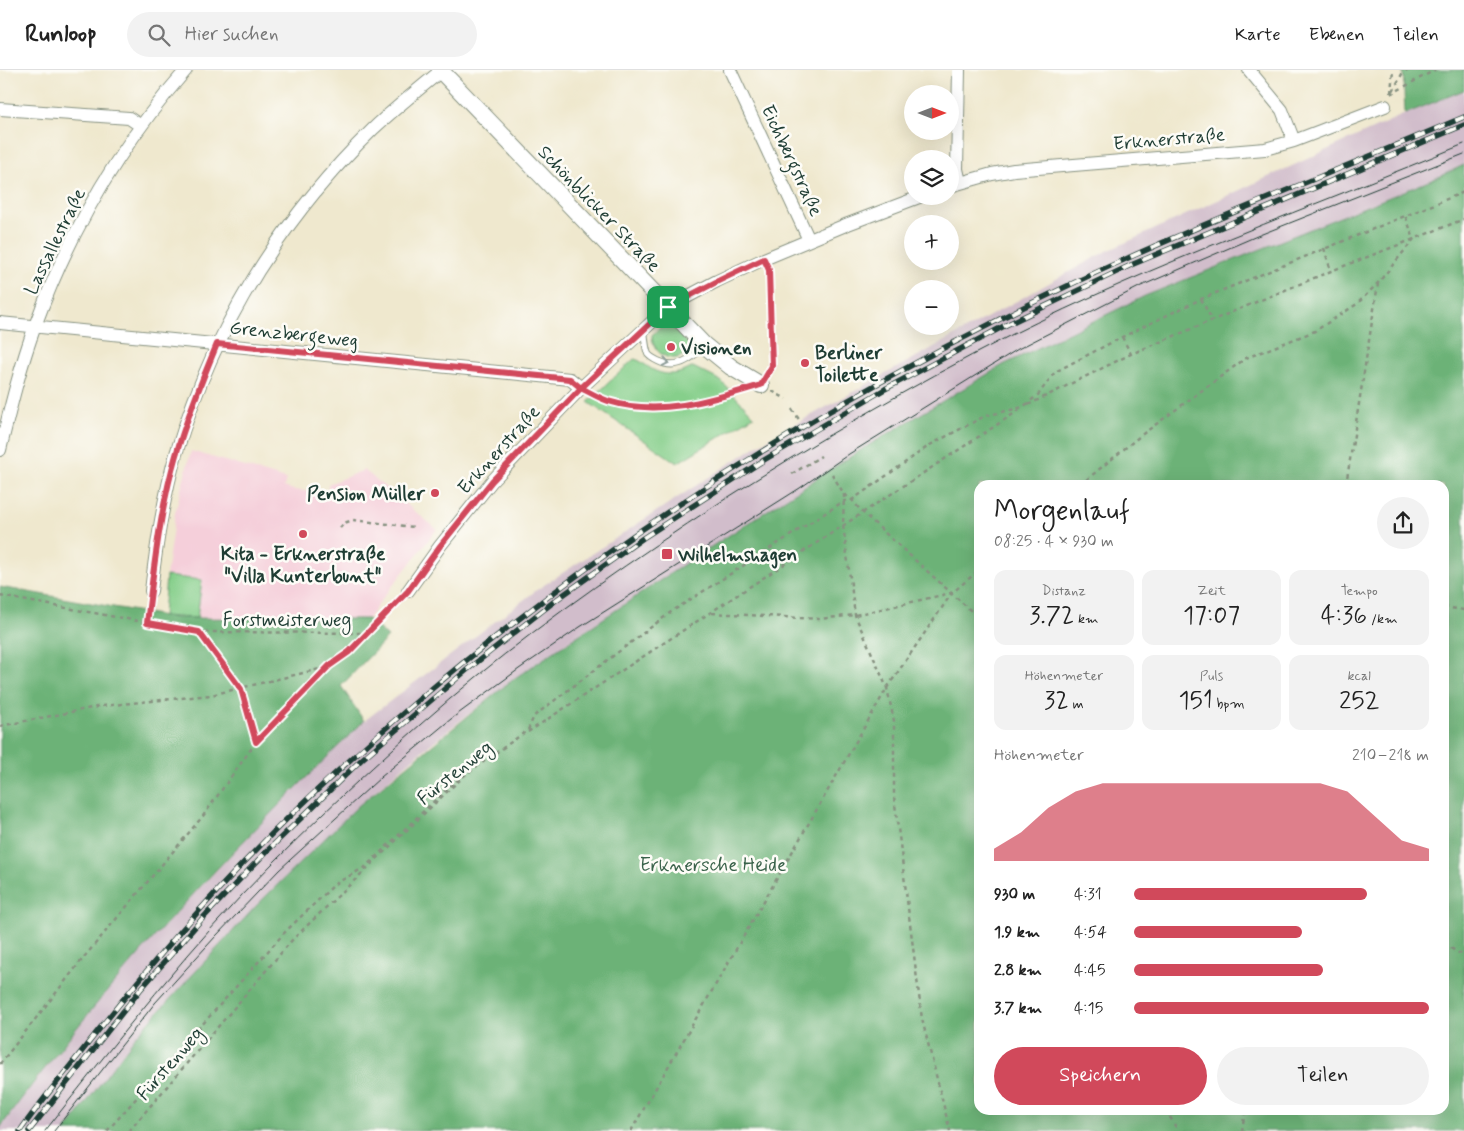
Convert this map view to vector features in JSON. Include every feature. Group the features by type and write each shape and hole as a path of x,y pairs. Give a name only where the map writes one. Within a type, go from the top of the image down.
{"street":[{"name":"Lassallestraße","path":"0,450 19,376 35,326 56,274 104,182 141,126 186,70"},
{"path":"151,591 163,509 176,454 217,344 258,270 311,195 374,128 441,70"},
{"name":"Schönblicker Straße","path":"441,70 704,345 731,367 761,385"},
{"name":"Eichbergstraße","path":"730,70 809,240"},
{"path":"957,150 959,70"},
{"path":"1249,70 1282,110 1294,141"},
{"name":"Erknerstraße","path":"959,183 1014,170 1264,149 1294,141 1388,100"},
{"path":"0,109 129,118 141,126"},
{"name":"Erknerstraße","path":"408,591 440,546 492,481 581,388 668,307 764,259 904,203"},
{"name":"Grenzbergeweg","path":"0,323 570,379 581,388"}],"lane":[{"path":"644,330 648,354 663,363 683,363 704,345"}],"path":[{"path":"1388,100 1393,70"},
{"path":"1388,100 1406,70"},
{"path":"1388,100 1435,70"},
{"path":"1024,407 1038,395 1055,372 1122,337 1201,299 1464,192"},
{"path":"1405,215 1414,239"},
{"path":"107,1131 286,931 335,884 365,867 451,785 528,730 534,716 671,612 844,501 852,500 930,445 985,416 1024,407 1131,354 1331,271 1464,219"},
{"path":"1086,480 1140,436 1246,358 1315,331 1358,304 1414,239"},
{"path":"1324,248 1331,271"},
{"path":"581,388 607,401 636,407 672,407 708,402 761,385 772,366 769,270 764,259"},
{"path":"1347,480 1378,283"},
{"path":"1201,299 1212,320"},
{"path":"1122,337 1131,354"},
{"name":"Fürstenweg","path":"129,1131 293,939 452,786 542,722 1024,407"},
{"path":"792,409 800,421"},
{"path":"792,474 821,456"},
{"path":"832,474 844,494 862,512 974,613"},
{"path":"844,494 843,525 855,615 887,688 894,721 894,796 922,1019 950,1131"},
{"path":"340,528 344,523 353,520 414,527"},
{"path":"631,1131 887,688 952,593 974,574"},
{"path":"147,623 151,591"},
{"path":"0,1064 85,956 203,816 256,742 329,666 349,652 408,591"},
{"path":"710,613 819,619 855,615 952,593"},
{"name":"Forstmeisterweg","path":"0,596 199,632 367,633"},
{"path":"1449,608 1464,610"},
{"path":"199,632 241,689 256,742"},
{"path":"0,726 102,706 202,696 241,689 282,676 329,666"},
{"path":"1449,947 1464,956"},
{"path":"1169,1115 1178,1131"},
{"path":"1242,1131 1244,1115"}],"shaded area":[{"path":"1464,90 1464,165 1434,179 1145,296 1003,365 864,448 683,565 512,680 422,751 358,806 257,905 136,1036 65,1131 0,1131 9,1115 97,1002 159,931 277,806 364,721 538,589 758,445 956,335 959,335 959,333 1103,253 1405,114"},
{"name":"Kita - Erknerstraße \"Villa Kunterbunt\"","path":"191,451 286,479 284,487 294,490 328,493 328,484 364,470 437,529 368,619 197,618 202,580 166,576 175,513"}],"green space":[{"path":"1403,70 1464,70 1464,90 1405,114"},
{"name":"Erknersche Heide","path":"1464,165 1464,1131 65,1131 136,1036 257,905 358,806 512,680 683,565 864,448 1003,365 1145,296 1434,179"},
{"path":"667,321 691,347 680,357 673,358 661,354 653,343 652,335"},
{"path":"634,359 664,374 676,374 693,367 721,381 754,416 677,463 588,402"},
{"path":"166,576 202,580 197,618 163,616"},
{"path":"0,587 176,618 368,619 388,637 341,686 364,721 202,884 164,926 89,1013 0,1128"}],"tram line":[{"path":"45,1131 184,960 242,895 297,839 397,745 475,678 564,609 625,566 719,503 826,437 898,395 1009,336 1178,259 1464,144"},
{"path":"54,1131 155,1003 279,870 381,777 451,719 519,669 580,627 800,488 849,454 1018,349 1141,286 1257,236 1464,154"}],"railway":[{"path":"20,1131 106,1020 169,945 234,872 275,830 409,708 477,651 620,545 769,447 845,402 1002,318 1058,290 1173,238 1464,117"},
{"path":"29,1131 140,990 201,920 265,853 362,759 468,669 556,600 643,538 764,460 885,389 1006,325 1131,265 1464,125"}],"place":[{"name":"Visionen","path":"671,347"},
{"name":"Berliner Toilette","path":"805,363"},
{"name":"Pension Müller","path":"435,493"},
{"name":"Kita - Erknerstraße \"Villa Kunterbunt\"","path":"303,534"},
{"name":"Wilhelmshagen","path":"667,554"}],"route":[{"path":"668,307 581,388 570,379 217,344 176,454 154,562 147,623 199,632 241,689 256,742 329,666 349,652 408,591 440,546 492,481 581,388 607,401 636,407 672,407 708,402 761,385 772,366 769,270 764,259 668,307"}]}
